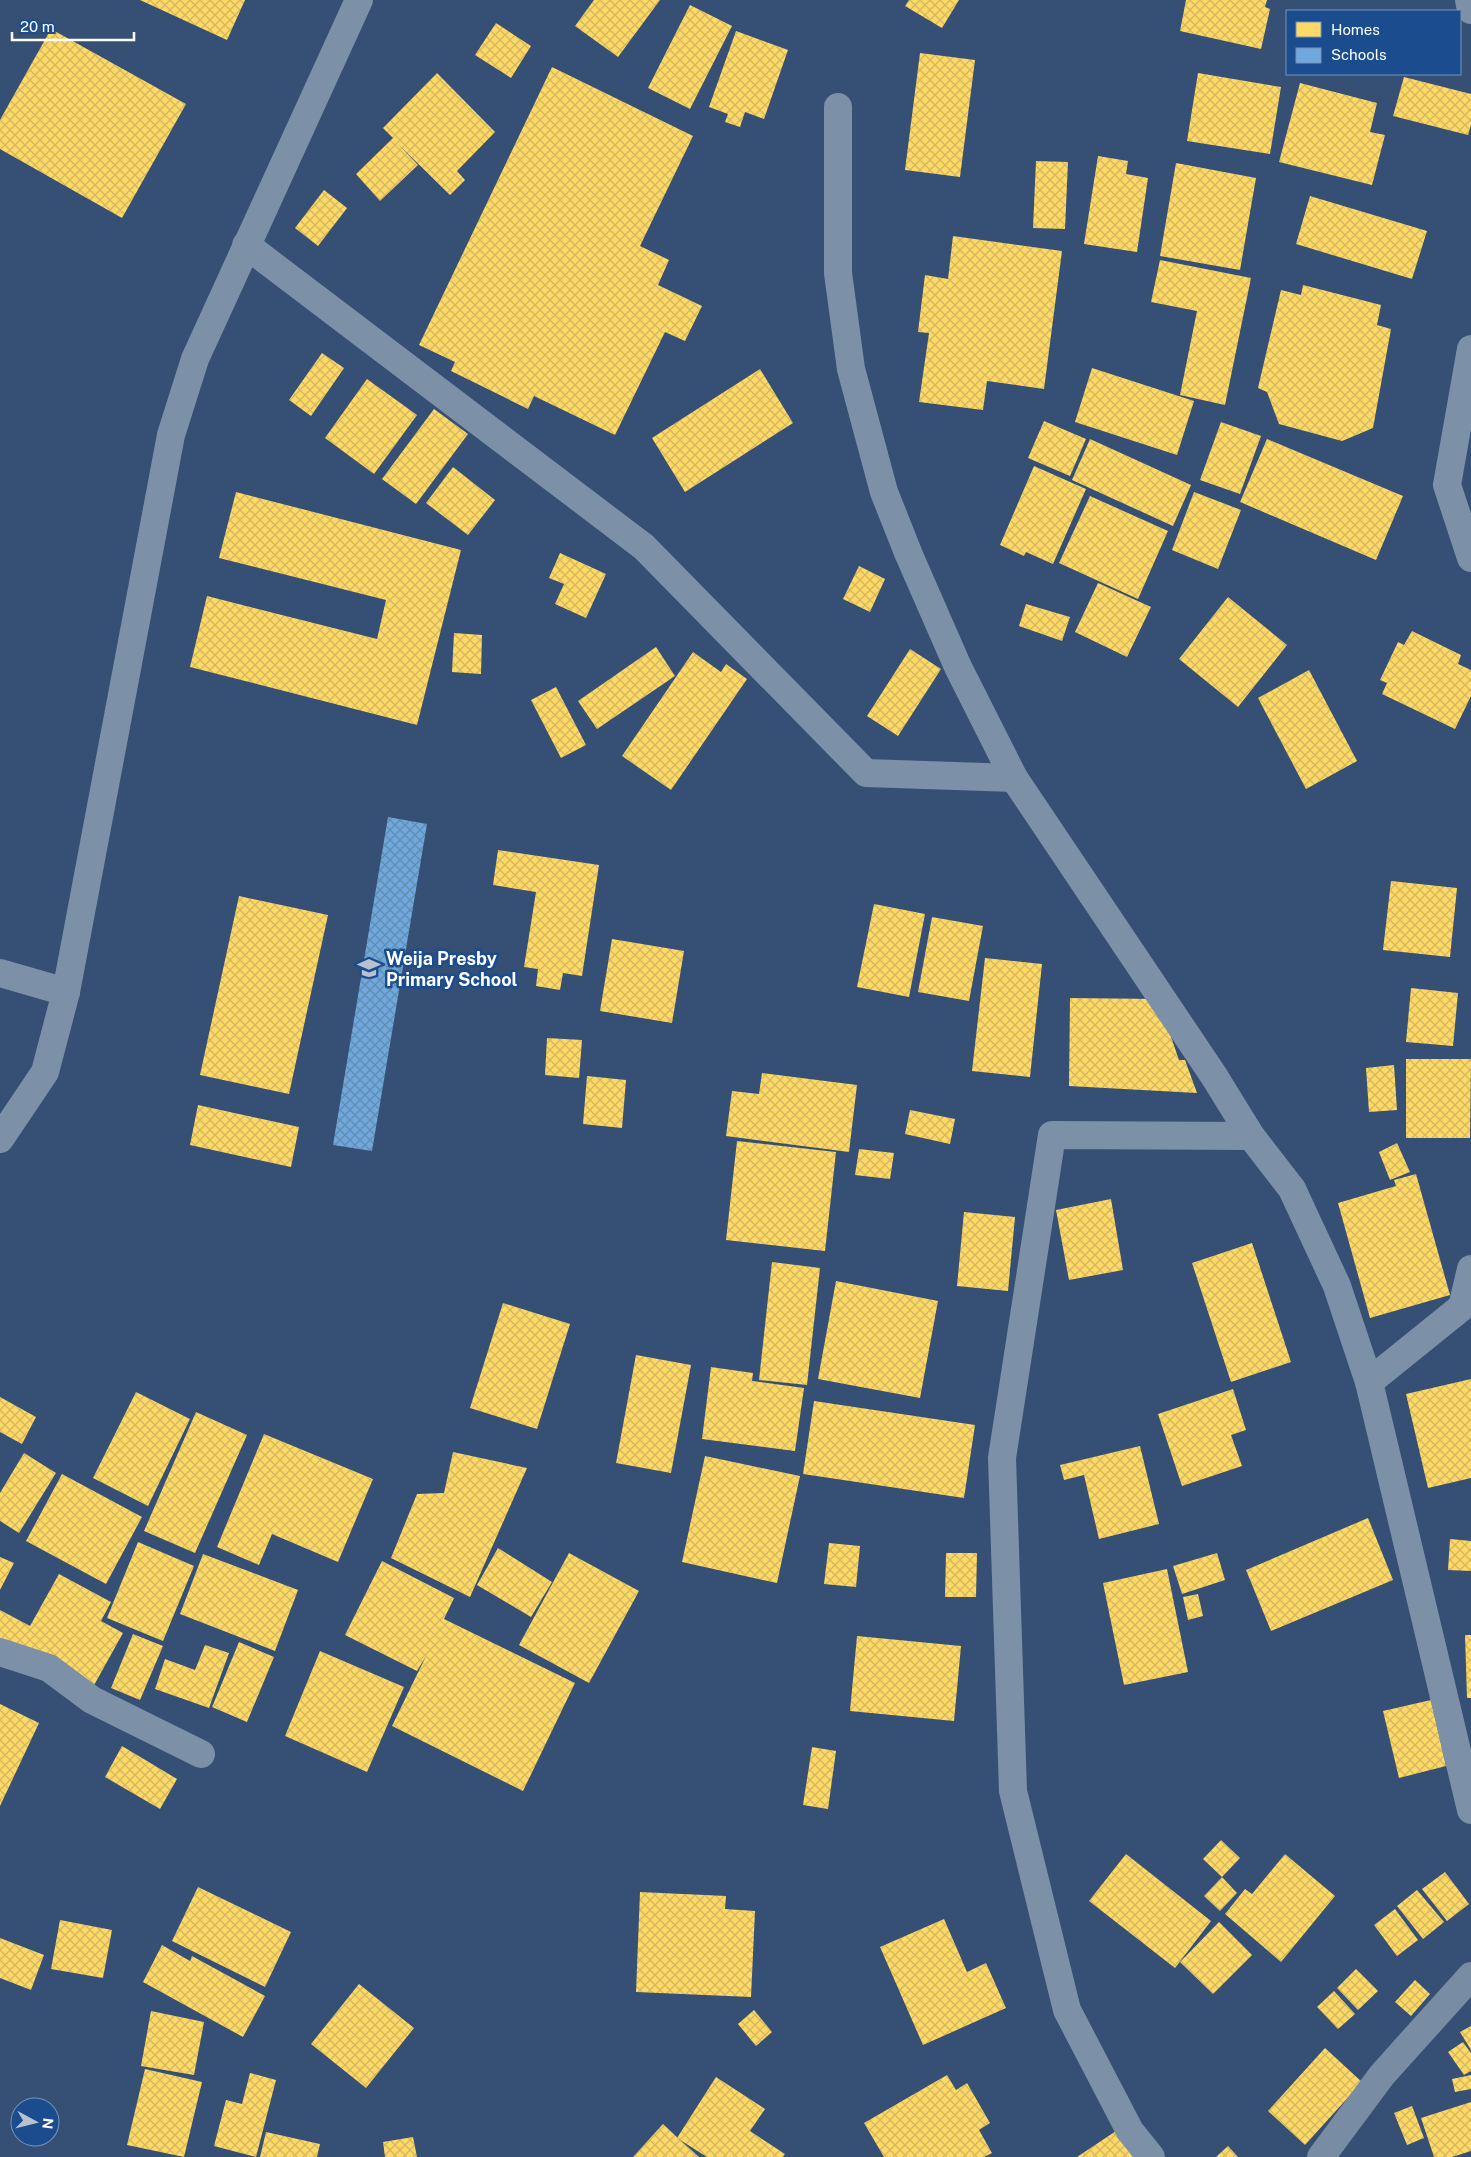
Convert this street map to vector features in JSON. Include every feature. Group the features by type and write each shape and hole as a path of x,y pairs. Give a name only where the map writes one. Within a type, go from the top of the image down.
{"street":[{"path":"0,1140 44,1072 66,992 171,435 195,359 359,0"},
{"path":"1469,0 1471,10"},
{"path":"838,107 838,273 852,369 884,492 909,555 958,667 1014,778 1214,1076 1251,1136 1292,1189 1337,1286 1369,1382 1471,1810"},
{"path":"246,245 644,547 866,773 1014,778"},
{"path":"1471,349 1447,485 1471,558"},
{"path":"0,973 66,992"},
{"path":"1152,2157 1130,2131 1067,2010 1013,1791 1002,1458 1052,1135 1251,1136"},
{"path":"1369,1382 1462,1307 1471,1270"},
{"path":"0,1652 49,1668 92,1700 201,1754"},
{"path":"1321,2157 1382,2075 1471,1976"}],"building: Homes":[{"path":"140,0 245,0 227,40"},
{"path":"594,0 660,0 618,57 575,26"},
{"path":"909,0 959,0 942,28 905,6"},
{"path":"1186,0 1267,0 1265,7 1270,9 1261,49 1180,31"},
{"path":"690,5 732,26 690,109 648,88"},
{"path":"496,23 531,46 511,78 475,55"},
{"path":"51,29 186,104 122,218 0,149 0,120"},
{"path":"736,31 788,50 764,119 745,112 740,127 725,122 728,114 709,107"},
{"path":"920,53 975,60 960,177 905,170"},
{"path":"552,67 693,136 640,246 669,260 658,285 702,306 685,341 665,332 615,435 534,396 528,409 451,371 455,362 419,345"},
{"path":"437,73 495,132 457,171 465,180 450,195 398,144 418,165 380,201 356,174 393,138 383,128"},
{"path":"1198,73 1281,87 1270,154 1187,141"},
{"path":"1404,77 1471,94 1471,125 1468,135 1393,116"},
{"path":"1300,83 1377,103 1370,132 1385,135 1372,185 1279,162"},
{"path":"1098,156 1128,161 1126,174 1148,178 1137,252 1084,244"},
{"path":"1036,161 1068,162 1065,229 1033,228"},
{"path":"1176,163 1256,178 1240,270 1160,256"},
{"path":"324,190 347,208 318,246 295,228"},
{"path":"1310,196 1427,231 1412,279 1296,244"},
{"path":"953,236 1062,251 1044,389 987,381 983,410 919,402 929,333 918,332 925,275 948,279"},
{"path":"1160,260 1251,278 1225,405 1180,395 1197,311 1151,302"},
{"path":"1303,285 1381,305 1377,325 1391,329 1373,428 1342,441 1279,424 1267,392 1258,388 1281,290 1301,295"},
{"path":"322,353 344,368 311,416 289,400"},
{"path":"1092,368 1194,401 1177,455 1075,422"},
{"path":"760,369 793,423 685,492 652,438"},
{"path":"367,379 417,415 374,474 325,438"},
{"path":"434,409 468,434 416,504 382,479"},
{"path":"1044,421 1086,439 1070,476 1028,458"},
{"path":"1221,422 1261,436 1240,494 1200,480"},
{"path":"1090,439 1191,485 1173,526 1072,480"},
{"path":"1267,439 1403,496 1376,560 1240,502"},
{"path":"1034,466 1086,489 1053,564 1026,552 1024,556 1000,545"},
{"path":"453,467 495,500 468,535 426,503"},
{"path":"236,492 461,550 417,725 190,667 207,596 377,639 386,600 219,558"},
{"path":"1194,492 1241,510 1218,569 1172,550"},
{"path":"1090,496 1168,531 1138,599 1059,563"},
{"path":"560,553 606,574 586,618 555,604 564,584 549,578"},
{"path":"859,566 885,579 870,612 843,599"},
{"path":"1098,583 1151,607 1127,657 1075,632"},
{"path":"1228,597 1287,645 1238,707 1179,659"},
{"path":"1026,604 1070,617 1062,641 1019,626"},
{"path":"1412,631 1461,655 1458,664 1471,670 1471,696 1455,729 1382,694 1387,683 1380,680 1398,642 1404,645"},
{"path":"454,633 482,635 481,674 452,672"},
{"path":"656,647 675,676 597,729 578,701"},
{"path":"910,649 941,669 898,736 867,716"},
{"path":"693,652 721,672 726,664 747,679 671,790 622,756"},
{"path":"1309,670 1357,761 1306,789 1258,698"},
{"path":"556,687 586,745 561,758 531,700"},
{"path":"498,850 599,865 582,976 563,973 560,990 536,986 538,969 524,967 536,892 493,885"},
{"path":"1391,881 1457,888 1450,957 1383,950"},
{"path":"239,896 328,915 289,1094 200,1075"},
{"path":"874,904 925,914 909,997 857,987"},
{"path":"932,917 983,926 969,1001 918,992"},
{"path":"612,939 684,951 672,1023 600,1011"},
{"path":"985,958 1042,964 1030,1077 972,1071"},
{"path":"1411,988 1458,993 1453,1046 1406,1042"},
{"path":"1070,998 1158,999 1179,1060 1185,1060 1197,1093 1069,1086"},
{"path":"547,1038 582,1040 579,1078 545,1075"},
{"path":"1406,1059 1471,1059 1470,1138 1406,1138"},
{"path":"1394,1065 1397,1110 1369,1112 1366,1068"},
{"path":"762,1073 857,1085 849,1152 726,1136 732,1091 759,1094"},
{"path":"587,1076 626,1080 622,1128 583,1124"},
{"path":"198,1105 299,1127 291,1167 190,1145"},
{"path":"910,1110 955,1119 950,1144 905,1134"},
{"path":"737,1141 836,1152 825,1251 726,1240"},
{"path":"1397,1143 1410,1172 1390,1180 1379,1152"},
{"path":"859,1149 894,1153 890,1179 855,1175"},
{"path":"1416,1174 1450,1295 1370,1318 1338,1203 1396,1186 1394,1180"},
{"path":"1111,1199 1123,1270 1069,1280 1056,1210"},
{"path":"964,1212 1015,1217 1008,1291 957,1286"},
{"path":"1252,1243 1291,1362 1231,1382 1192,1263"},
{"path":"772,1262 820,1268 807,1385 759,1380"},
{"path":"836,1281 938,1301 920,1398 818,1379"},
{"path":"503,1303 570,1324 537,1429 470,1408"},
{"path":"636,1355 691,1365 671,1473 616,1463"},
{"path":"711,1367 753,1373 752,1381 804,1388 795,1451 702,1439"},
{"path":"1471,1379 1471,1478 1428,1488 1406,1394"},
{"path":"1233,1389 1246,1430 1231,1435 1242,1466 1182,1486 1158,1414"},
{"path":"136,1392 190,1419 148,1506 93,1478"},
{"path":"0,1397 36,1417 22,1444 0,1432"},
{"path":"814,1401 975,1425 964,1498 803,1474"},
{"path":"196,1412 247,1435 195,1553 144,1531"},
{"path":"264,1434 373,1479 338,1562 272,1534 259,1565 217,1547"},
{"path":"1140,1446 1159,1524 1099,1539 1084,1475 1064,1480 1060,1465"},
{"path":"453,1452 527,1468 470,1597 391,1558 417,1494 444,1493"},
{"path":"24,1453 56,1473 19,1533 0,1521 0,1493"},
{"path":"705,1456 800,1476 777,1583 682,1562"},
{"path":"62,1474 142,1517 106,1584 26,1541"},
{"path":"1368,1518 1393,1580 1271,1631 1246,1570"},
{"path":"1450,1539 1471,1541 1471,1571 1448,1570"},
{"path":"138,1542 194,1566 163,1641 107,1618"},
{"path":"829,1543 860,1546 856,1587 824,1584"},
{"path":"498,1548 552,1582 531,1617 477,1585"},
{"path":"569,1553 639,1591 589,1683 519,1645"},
{"path":"946,1553 977,1553 976,1597 945,1597"},
{"path":"1217,1553 1225,1580 1182,1594 1173,1566"},
{"path":"203,1554 298,1590 275,1651 180,1614"},
{"path":"0,1557 14,1563 0,1590"},
{"path":"382,1561 454,1598 444,1619 575,1683 523,1791 392,1726 426,1656 417,1671 345,1635"},
{"path":"1167,1569 1188,1672 1124,1685 1103,1583"},
{"path":"59,1574 111,1602 101,1621 123,1633 93,1687 0,1641 0,1610 30,1626"},
{"path":"1198,1594 1203,1616 1188,1620 1183,1597"},
{"path":"133,1634 163,1646 140,1700 111,1688"},
{"path":"1465,1635 1471,1635 1471,1698 1467,1698"},
{"path":"857,1636 961,1646 954,1721 850,1711"},
{"path":"239,1642 274,1657 247,1722 212,1707"},
{"path":"205,1645 229,1653 209,1708 155,1689 165,1659 195,1670"},
{"path":"320,1651 404,1687 367,1772 285,1736"},
{"path":"1431,1700 1446,1766 1399,1778 1383,1711"},
{"path":"0,1704 39,1723 0,1806"},
{"path":"122,1746 177,1779 160,1809 105,1777"},
{"path":"812,1747 836,1751 828,1809 803,1805"},
{"path":"1221,1840 1240,1858 1222,1877 1203,1859"},
{"path":"1126,1854 1211,1921 1175,1968 1089,1901"},
{"path":"1285,1854 1335,1896 1281,1962 1225,1914 1245,1889 1252,1894"},
{"path":"1445,1872 1469,1904 1447,1921 1422,1889"},
{"path":"1222,1877 1237,1893 1220,1911 1204,1896"},
{"path":"198,1887 291,1932 265,1987 172,1941"},
{"path":"1417,1890 1444,1922 1423,1939 1397,1906"},
{"path":"640,1892 726,1896 725,1909 755,1911 751,1997 636,1992"},
{"path":"1395,1909 1418,1940 1397,1956 1374,1925"},
{"path":"944,1919 967,1972 986,1963 1006,2008 923,2045 880,1947"},
{"path":"60,1920 112,1930 103,1978 51,1969"},
{"path":"1219,1922 1252,1955 1213,1994 1180,1962"},
{"path":"0,1938 44,1955 31,1990 0,1978"},
{"path":"162,1945 190,1961 192,1956 265,1996 243,2037 143,1982"},
{"path":"1356,1969 1378,1991 1358,2010 1337,1988"},
{"path":"1415,1980 1430,1994 1411,2016 1395,2002"},
{"path":"359,1984 414,2028 366,2088 311,2044"},
{"path":"1334,1991 1355,2014 1338,2029 1317,2007"},
{"path":"754,2010 772,2032 756,2046 738,2024"},
{"path":"151,2011 204,2022 194,2075 141,2066"},
{"path":"1471,2026 1471,2050 1460,2032"},
{"path":"1463,2042 1471,2053 1471,2071 1464,2075 1448,2052"},
{"path":"1325,2048 1362,2082 1305,2145 1268,2111"},
{"path":"145,2069 202,2082 184,2157 127,2145"},
{"path":"250,2073 276,2080 256,2157 214,2146 226,2100 242,2104"},
{"path":"947,2075 956,2090 967,2083 990,2123 979,2130 992,2153 984,2157 884,2157 864,2123"},
{"path":"1471,2075 1471,2089 1455,2092 1452,2079"},
{"path":"716,2077 765,2109 750,2131 785,2154 783,2157 707,2157 677,2138"},
{"path":"1471,2102 1471,2151 1452,2157 1434,2157 1421,2118"},
{"path":"1412,2106 1424,2138 1407,2145 1394,2113"},
{"path":"663,2124 678,2138 699,2157 633,2157"},
{"path":"1116,2131 1133,2157 1077,2157"},
{"path":"266,2132 320,2144 317,2157 260,2157"},
{"path":"413,2137 417,2157 385,2157 383,2142"},
{"path":"1228,2146 1238,2157 1216,2157"}],"building: Schools":[{"path":"388,817 427,824 372,1151 333,1145"}],"place":[{"name":"Weija Presby Primary School","path":"369,968"}]}
